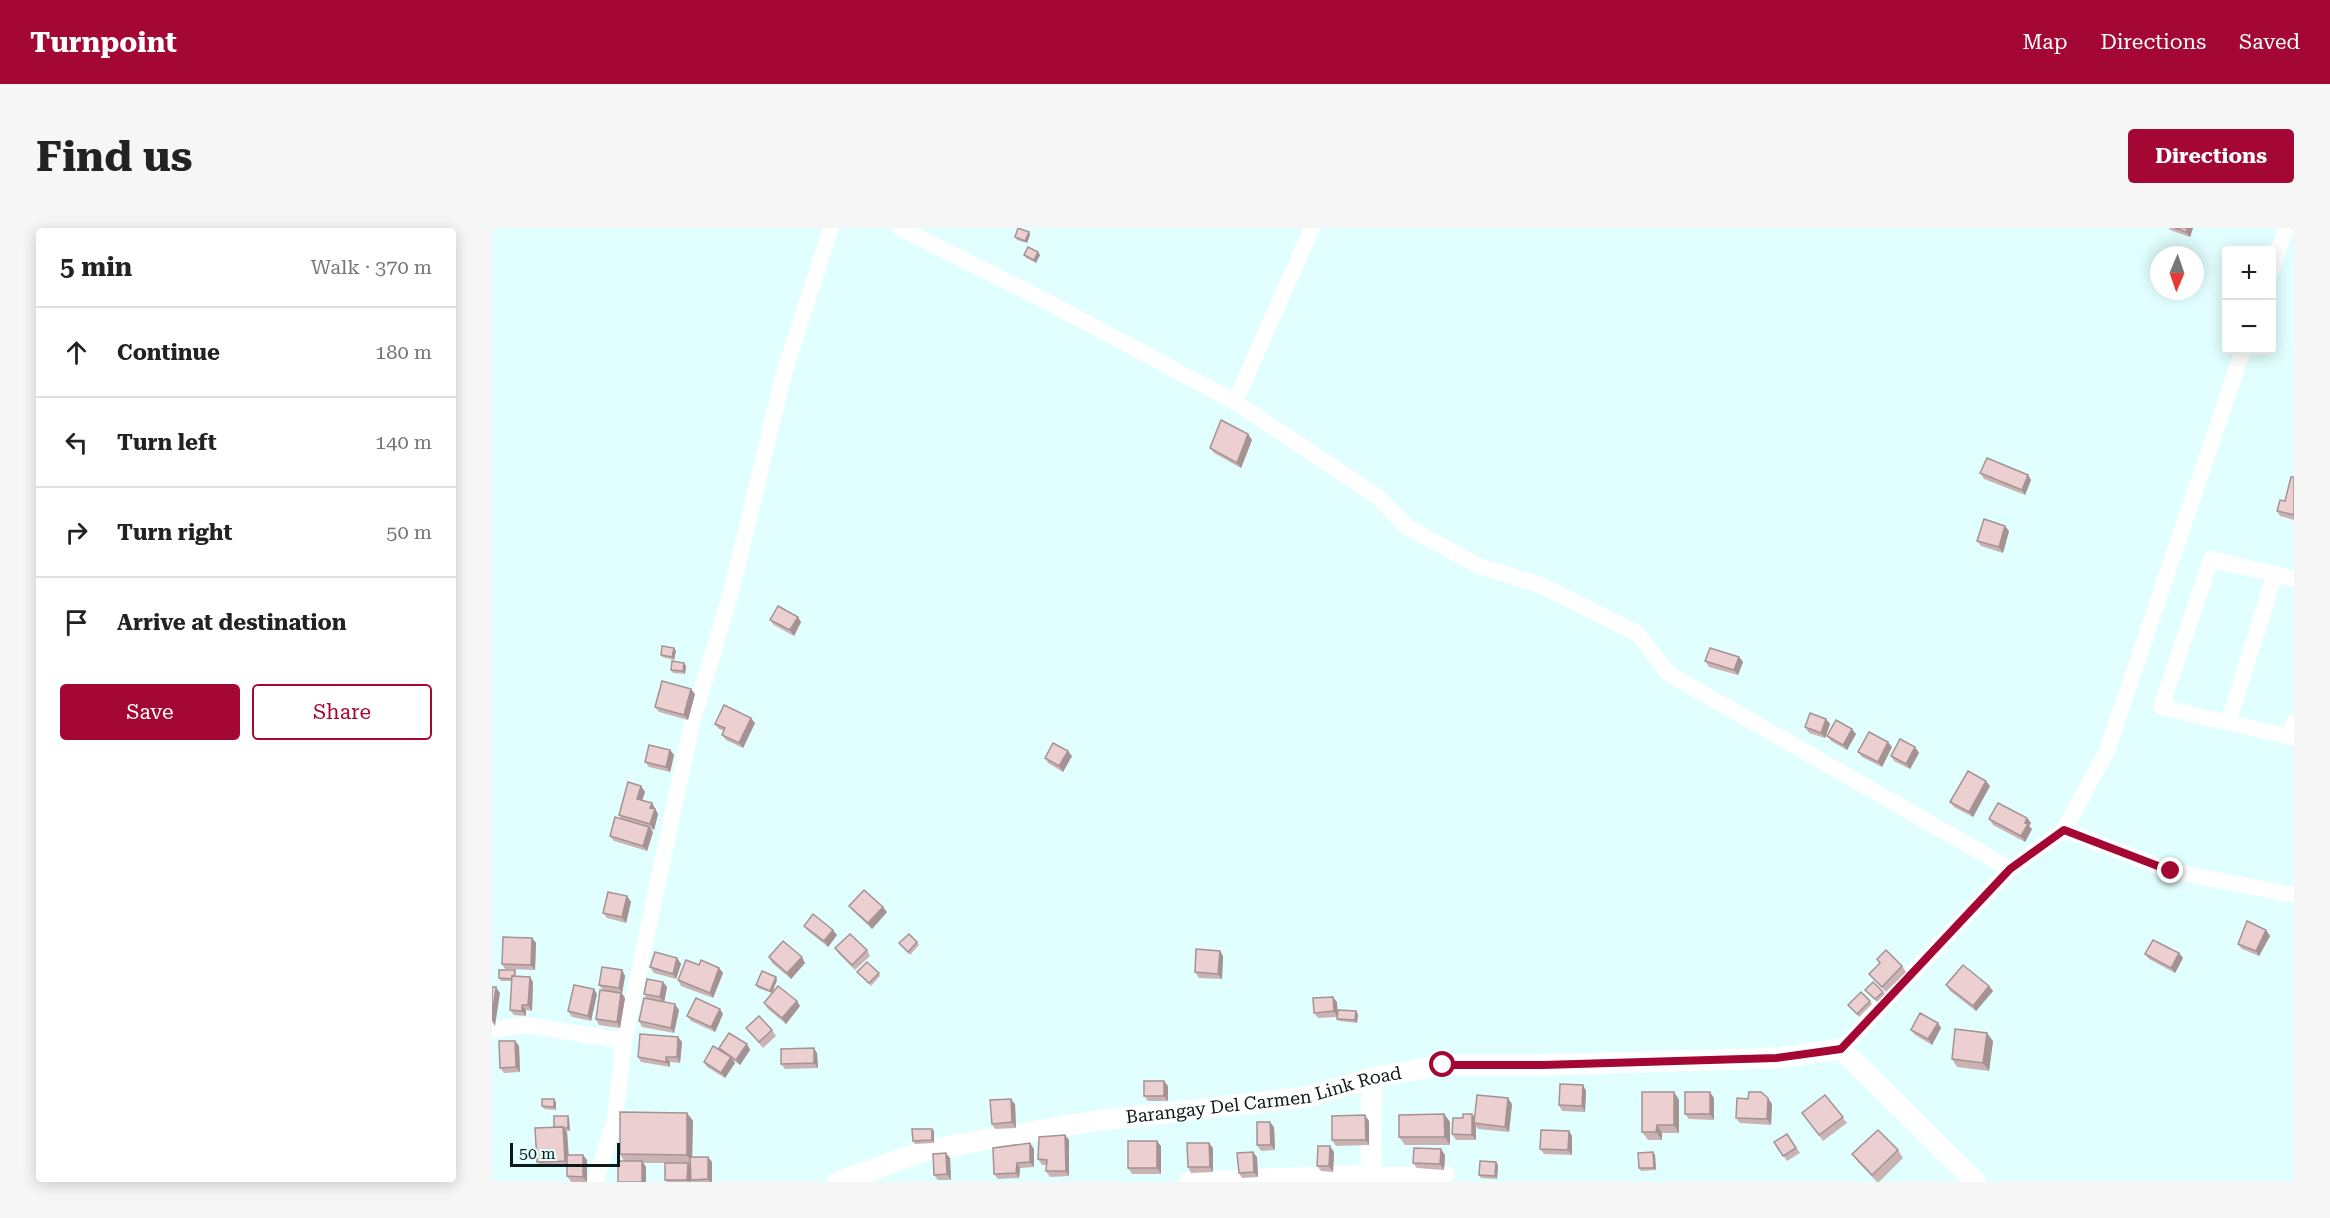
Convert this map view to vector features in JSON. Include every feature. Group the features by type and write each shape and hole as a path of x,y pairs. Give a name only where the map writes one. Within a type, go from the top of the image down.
{"street":[{"path":"595,1182 615,1120 624,1041 693,723 730,592 784,373 831,228"},
{"path":"900,228 1046,301 1235,402 1377,496 1407,527 1479,566 1543,586 1637,633 1669,674 2010,869"},
{"path":"1235,402 1311,228"},
{"path":"2276,255 2286,228"},
{"path":"1976,1182 1841,1049 2010,869 2064,830 2108,751 2242,354"},
{"path":"2292,732 2228,723 2161,707 2211,559 2294,579"},
{"path":"2228,723 2275,574"},
{"path":"2064,830 2171,871 2294,895"},
{"path":"492,1029 527,1025 624,1041"},
{"name":"Barangay Del Carmen Link Road","path":"837,1182 927,1150 1094,1122 1307,1097 1372,1078 1443,1065 1543,1065 1776,1058 1841,1049"},
{"path":"1371,1175 1372,1078"},
{"path":"1190,1182 1447,1174"}],"building":[{"path":"1018,228 1029,232 1025,241 1015,237"},
{"path":"2175,228 2187,228 2186,232"},
{"path":"1028,247 1038,252 1034,260 1024,255"},
{"path":"1221,420 1248,434 1237,463 1210,448"},
{"path":"1987,458 2028,475 2022,490 1980,473"},
{"path":"2291,477 2294,477 2294,515 2277,511 2280,500 2285,501"},
{"path":"1984,519 2005,526 1999,547 1977,541"},
{"path":"778,606 798,617 790,630 770,620"},
{"path":"662,646 674,648 672,657 661,655"},
{"path":"1710,648 1739,657 1734,670 1705,661"},
{"path":"672,661 684,663 683,671 671,670"},
{"path":"662,681 691,689 684,715 655,707"},
{"path":"724,705 751,718 739,743 722,735 725,728 715,724"},
{"path":"1810,713 1826,719 1821,733 1805,727"},
{"path":"1836,720 1852,729 1843,745 1827,736"},
{"path":"1869,732 1888,742 1878,762 1858,752"},
{"path":"1900,739 1915,747 1906,764 1891,756"},
{"path":"1053,743 1068,751 1059,766 1045,758"},
{"path":"649,745 670,750 666,767 645,762"},
{"path":"1968,771 1986,781 1969,812 1950,802"},
{"path":"628,782 641,786 637,799 652,803 650,808 655,809 650,824 619,815"},
{"path":"1998,803 2027,818 2025,823 2028,824 2021,836 1989,819"},
{"path":"615,817 649,827 643,846 610,836"},
{"path":"864,890 883,907 868,923 849,906"},
{"path":"608,892 627,896 622,917 603,913"},
{"path":"813,914 833,930 824,941 804,926"},
{"path":"2247,921 2266,930 2256,951 2238,944"},
{"path":"850,934 867,950 852,965 835,948"},
{"path":"909,934 917,942 908,952 899,943"},
{"path":"503,937 532,938 531,965 502,964"},
{"path":"2153,940 2179,953 2171,968 2145,954"},
{"path":"783,941 802,957 787,973 769,957"},
{"path":"1196,949 1220,951 1218,974 1195,972"},
{"path":"1886,950 1902,966 1882,987 1869,974 1880,963 1877,959"},
{"path":"655,952 677,958 673,974 650,967"},
{"path":"686,960 699,965 701,960 719,968 710,993 678,980"},
{"path":"867,962 879,973 869,983 857,972"},
{"path":"1963,965 1989,986 1973,1006 1946,985"},
{"path":"602,967 622,970 619,988 599,985"},
{"path":"499,970 515,970 514,976 512,979 499,978"},
{"path":"762,971 776,977 770,991 756,985"},
{"path":"512,976 530,977 528,1005 522,1005 522,1011 510,1010"},
{"path":"647,979 663,982 660,997 644,994"},
{"path":"1873,982 1883,992 1875,999 1865,990"},
{"path":"574,985 594,989 588,1016 568,1011"},
{"path":"778,986 797,1001 782,1018 764,1003"},
{"path":"492,987 496,987 492,1018"},
{"path":"600,990 621,993 617,1022 596,1019"},
{"path":"1861,992 1870,1001 1857,1014 1848,1005"},
{"path":"1333,997 1334,1011 1314,1013 1313,998"},
{"path":"644,998 675,1004 671,1028 639,1021"},
{"path":"696,998 720,1009 711,1027 687,1016"},
{"path":"1338,1010 1356,1011 1355,1020 1337,1019"},
{"path":"1920,1013 1938,1023 1928,1039 1911,1030"},
{"path":"759,1016 772,1030 759,1042 746,1028"},
{"path":"1955,1029 1987,1033 1983,1063 1952,1059"},
{"path":"729,1033 747,1044 736,1060 719,1048"},
{"path":"640,1034 678,1037 677,1057 666,1057 666,1062 638,1057"},
{"path":"499,1041 515,1041 516,1067 500,1068"},
{"path":"713,1046 731,1057 721,1073 704,1062"},
{"path":"814,1048 814,1063 781,1064 781,1049"},
{"path":"1144,1081 1164,1081 1164,1096 1144,1096"},
{"path":"1560,1084 1583,1085 1582,1106 1559,1105"},
{"path":"1642,1092 1674,1092 1674,1125 1657,1125 1656,1132 1642,1132"},
{"path":"1685,1092 1710,1092 1710,1114 1685,1114"},
{"path":"1749,1092 1761,1092 1768,1098 1767,1119 1736,1118 1737,1098 1748,1099"},
{"path":"1477,1095 1508,1098 1505,1127 1474,1123"},
{"path":"1825,1095 1843,1117 1819,1135 1802,1113"},
{"path":"542,1099 554,1099 554,1107 542,1106"},
{"path":"1011,1099 1012,1122 992,1124 990,1100"},
{"path":"620,1112 687,1113 687,1155 620,1154"},
{"path":"1444,1114 1445,1137 1399,1137 1399,1115"},
{"path":"1463,1114 1472,1114 1472,1135 1452,1134 1453,1118 1463,1118"},
{"path":"1365,1115 1366,1140 1332,1140 1332,1116"},
{"path":"554,1116 568,1116 568,1128 554,1127"},
{"path":"1257,1122 1270,1122 1271,1145 1257,1145"},
{"path":"563,1127 565,1161 537,1162 535,1128"},
{"path":"912,1129 932,1129 932,1140 913,1141"},
{"path":"1541,1130 1569,1131 1568,1150 1540,1149"},
{"path":"1878,1130 1898,1150 1872,1175 1852,1154"},
{"path":"1787,1134 1796,1148 1783,1156 1774,1142"},
{"path":"1065,1135 1066,1171 1046,1171 1047,1160 1038,1159 1039,1137"},
{"path":"1128,1141 1157,1141 1157,1168 1128,1168"},
{"path":"1030,1143 1030,1162 1017,1163 1016,1173 994,1174 993,1148"},
{"path":"1187,1143 1209,1143 1210,1167 1188,1167"},
{"path":"1318,1146 1330,1146 1329,1166 1317,1166"},
{"path":"1414,1148 1441,1149 1440,1164 1413,1163"},
{"path":"1253,1152 1254,1172 1239,1173 1237,1153"},
{"path":"1653,1152 1654,1168 1639,1168 1638,1153"},
{"path":"946,1153 947,1174 934,1175 933,1154"},
{"path":"567,1155 583,1155 583,1177 567,1176"},
{"path":"690,1157 708,1157 708,1179 691,1180"},
{"path":"618,1161 642,1161 642,1182 618,1182"},
{"path":"1480,1161 1496,1162 1495,1176 1479,1175"},
{"path":"665,1163 688,1163 687,1180 665,1180"}],"route":[{"path":"1443,1065 1543,1065 1776,1058 1841,1049 2010,869 2064,830 2127,857 2171,871"}]}
